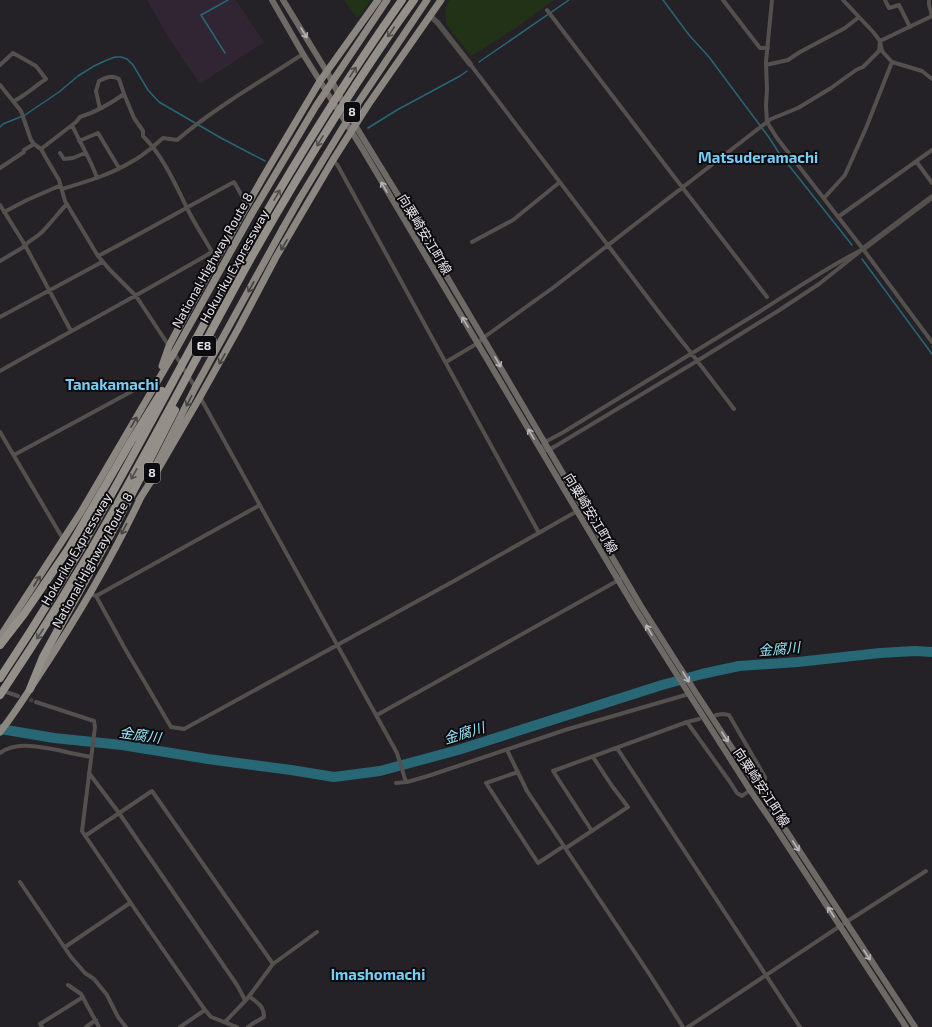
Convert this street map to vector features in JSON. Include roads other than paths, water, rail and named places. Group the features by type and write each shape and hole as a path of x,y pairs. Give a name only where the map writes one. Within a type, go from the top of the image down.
{"highway":[{"path":"156,383 169,346 216,253 247,205 320,81 378,0"},
{"name":"National Highway Route 8","path":"0,637 64,540 103,475 174,353 251,215 316,106 387,0"},
{"name":"Hokuriku Expressway","path":"0,678 40,616 104,508 254,234 316,130 402,0"},
{"name":"Hokuriku Expressway","path":"0,695 49,620 115,507 251,259 324,135 365,71 414,0"},
{"name":"National Highway Route 8","path":"0,732 14,714 93,595 101,574 195,388 283,228 350,116 427,0"},
{"path":"139,500 200,397 276,257 333,160 368,105 441,0"},
{"path":"0,645 24,614 69,548 130,443 222,291"},
{"path":"30,689 43,657 107,541 159,441 216,322"}],"main road":[{"name":"向粟崎安江町線","path":"272,0 303,54 353,129 483,338 583,507 669,663 750,790 906,1027"},
{"name":"向粟崎安江町線","path":"283,0 327,72 353,129 577,511 915,1027"}],"street":[{"path":"723,0 760,48 768,48"},
{"path":"772,0 766,65 767,90 765,123 863,249 932,342"},
{"path":"843,0 874,33 880,41 882,51 892,62 922,71 932,79"},
{"path":"885,0 890,8 899,5 910,27"},
{"path":"880,41 932,16 929,0"},
{"path":"549,12 682,188 767,297"},
{"path":"430,16 437,22 470,64 734,409"},
{"path":"766,65 788,60 845,28 859,17"},
{"path":"446,362 478,343 554,287 765,123 798,108 863,67 879,51 880,41"},
{"path":"0,65 13,53 36,66 46,79 22,97 14,101"},
{"path":"4,212 59,186 62,189 97,178 119,168 131,162 163,138 178,140 214,111 303,54"},
{"path":"824,198 845,175 866,128 892,62"},
{"path":"0,371 71,330 216,253 187,207 153,146 143,136 143,131 134,118 119,79 108,77 99,81 96,91 100,110"},
{"path":"0,85 23,114 31,140 41,149 59,180 65,201 98,256 102,262 136,296 169,346"},
{"path":"41,149 76,122 80,117 100,110 124,94"},
{"path":"72,125 85,153 93,165 97,178"},
{"path":"79,141 98,133 119,168"},
{"path":"0,168 34,144"},
{"path":"838,217 932,150"},
{"path":"60,153 64,159 73,158 85,153"},
{"path":"333,160 338,166 539,533"},
{"path":"916,161 932,183"},
{"path":"98,256 130,240 234,182 247,205"},
{"path":"472,242 513,220 560,182"},
{"path":"540,450 549,450 697,361 819,284 932,197"},
{"path":"0,261 22,248 41,233 67,204"},
{"path":"0,205 25,245 71,330"},
{"path":"540,450 545,442 692,354 848,256 863,249"},
{"path":"0,317 102,262"},
{"path":"174,353 195,388"},
{"path":"14,455 149,382 156,383"},
{"path":"200,397 397,753 406,780"},
{"path":"0,432 64,540"},
{"path":"260,505 93,595 171,727 184,729 447,585 583,507"},
{"path":"376,715 621,578"},
{"path":"0,690 18,696"},
{"path":"396,783 428,776 565,730 689,694"},
{"path":"36,702 94,721 95,727 82,831 205,1010 211,1016 237,1027"},
{"path":"716,715 729,715 765,777 764,782 756,786"},
{"path":"592,831 553,771 687,722 699,719"},
{"path":"687,722 737,793 742,796 750,790"},
{"path":"0,753 22,746 35,746 91,756"},
{"path":"617,748 800,1027"},
{"path":"507,750 527,791 683,1027"},
{"path":"518,772 486,783 538,863 592,831 628,807 593,757"},
{"path":"89,773 119,814 245,1000"},
{"path":"85,836 152,791 273,964"},
{"path":"688,1027 926,871"},
{"path":"20,882 85,973 94,979 107,995 118,1017 126,1027"},
{"path":"65,947 130,902"},
{"path":"225,1022 249,996 273,964 317,932"},
{"path":"68,985 83,996 100,1027"},
{"path":"42,1027 40,1024 83,996"},
{"path":"248,1027 264,1017 262,1007 249,996"},
{"path":"180,1027 205,1010"},
{"path":"86,1027 96,1020"}],"waterway":[{"path":"225,53 201,15 228,0"},
{"path":"479,62 569,0"},
{"path":"663,0 689,35 709,57 779,153 852,245"},
{"path":"0,127 3,124 25,115 94,66 115,57 121,57 127,59 133,65 148,90 159,102 221,138 265,161"},
{"path":"368,128 467,71"},
{"path":"862,259 932,354"},
{"name":"金腐川","path":"0,729 54,738 122,745 334,777 380,771 458,750 662,685 739,666 798,662 880,653 915,651 932,652"}],"tunnel":[{"path":"24,697 36,702"}],"district":[{"name":"Matsuderamachi","path":"758,158"},
{"name":"Tanakamachi","path":"112,385"},
{"name":"Imashomachi","path":"378,975"}]}
